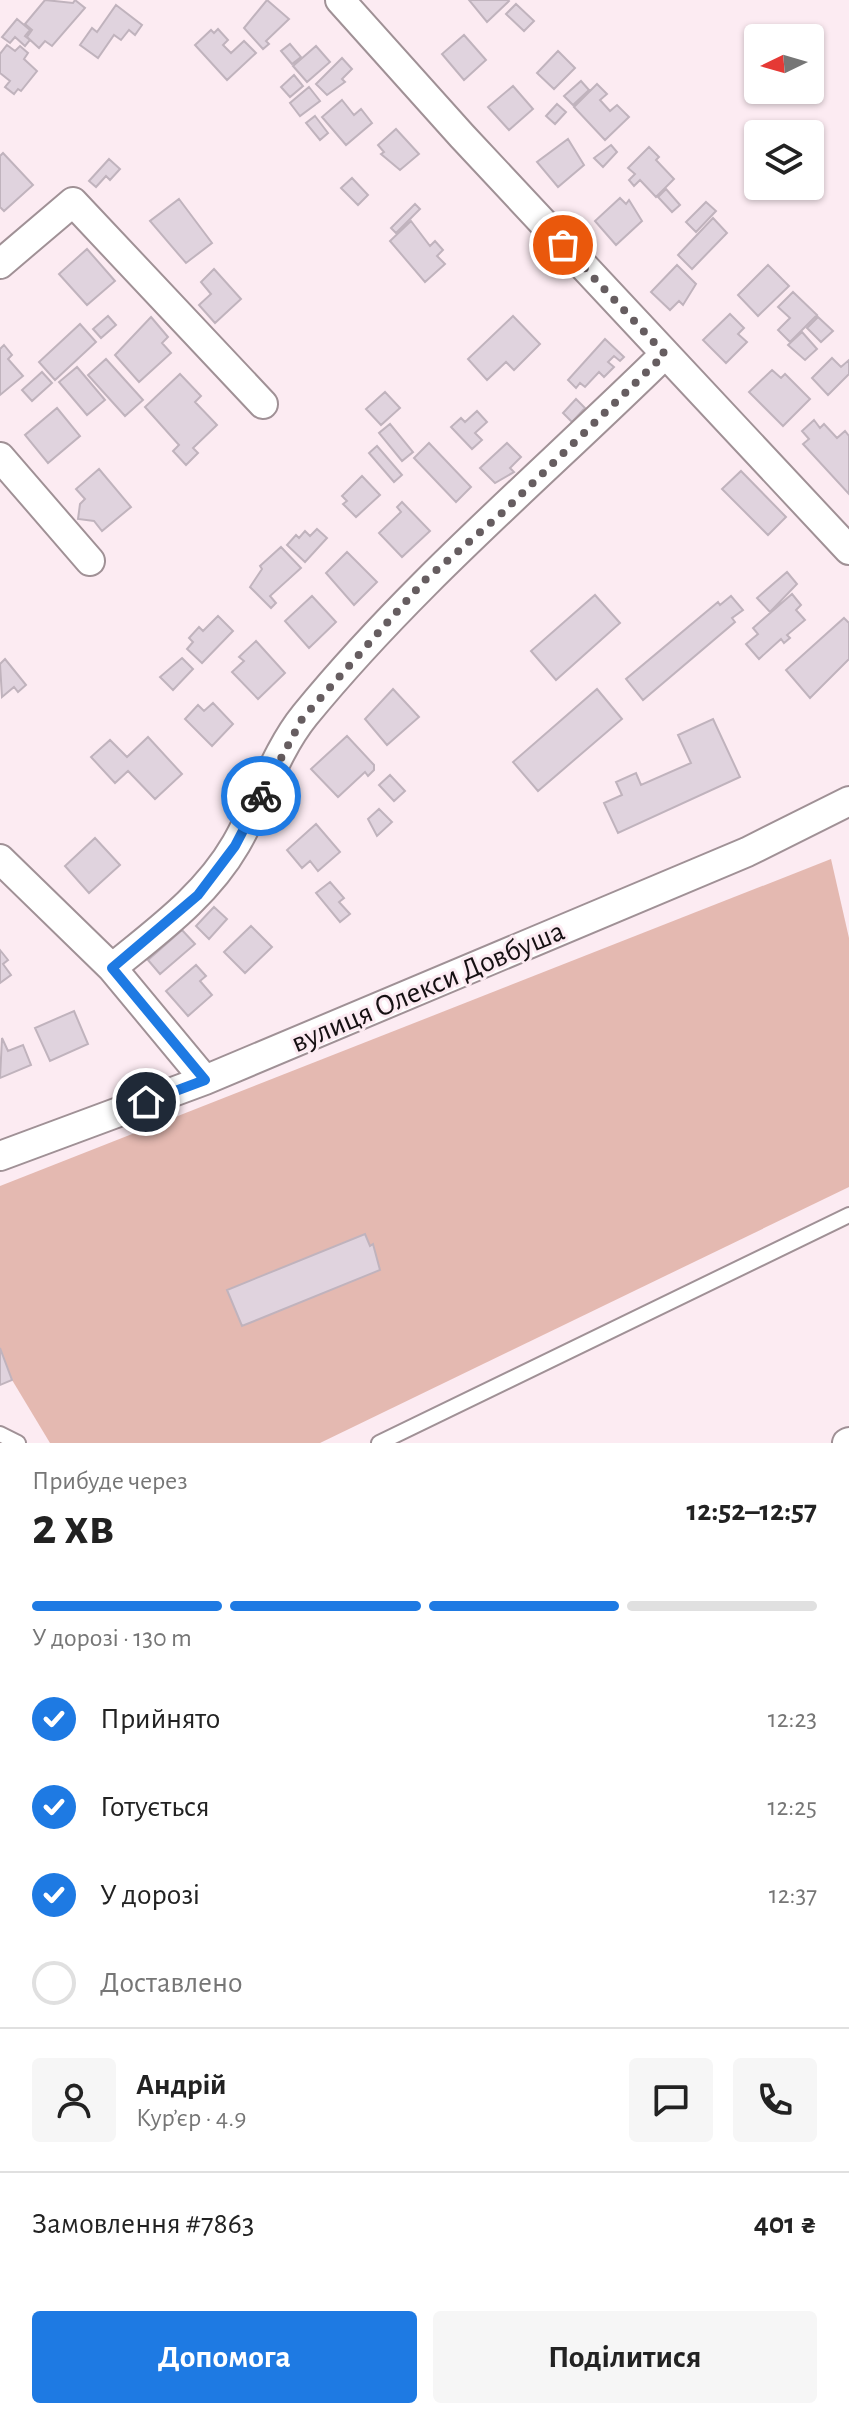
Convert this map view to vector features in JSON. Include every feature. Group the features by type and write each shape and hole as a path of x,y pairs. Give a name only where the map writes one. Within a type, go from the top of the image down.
{"street":[{"path":"340,0 849,550"},
{"path":"0,264 73,202 263,404"},
{"path":"112,968 198,895 235,846 302,719 424,581 501,514 665,354"},
{"path":"0,457 90,561"},
{"name":"вулиця Олекси Довбуша","path":"0,1156 205,1080 747,852 849,801"},
{"path":"0,859 112,968 205,1080"}],"lane":[{"path":"379,1443 849,1215"},
{"path":"0,1434 18,1443"}],"shaded area":[{"path":"831,859 849,938 849,1187 320,1443 50,1443 0,1360 0,1186"}],"building":[{"path":"45,0 73,3 75,0 85,8 52,46 45,41 39,48 27,37 32,30 25,24"},
{"path":"267,0 289,19 266,41 269,44 263,49 244,28"},
{"path":"469,0 508,0 509,1 487,22"},
{"path":"516,4 534,21 524,31 506,14"},
{"path":"116,5 142,25 135,35 129,30 121,40 114,35 98,58 80,45 92,28 97,32"},
{"path":"17,19 30,30 25,36 30,40 25,46 15,37 10,43 2,37"},
{"path":"218,29 228,40 223,45 231,53 244,41 256,53 227,80 195,45 211,30 214,33"},
{"path":"464,35 486,60 464,80 442,54"},
{"path":"290,44 301,57 292,64 281,51"},
{"path":"7,45 15,51 20,46 28,53 24,59 37,71 21,91 18,89 14,94 5,87 10,81 0,73 0,54"},
{"path":"316,46 330,62 307,82 293,66"},
{"path":"558,51 575,68 554,89 537,73"},
{"path":"342,58 352,69 342,79 345,82 327,95 316,84"},
{"path":"294,75 303,86 290,97 281,87"},
{"path":"581,81 589,90 573,105 564,96"},
{"path":"597,84 607,94 600,100 610,111 617,105 629,117 605,140 574,107"},
{"path":"513,86 533,109 509,130 488,107"},
{"path":"309,87 320,101 300,116 290,103"},
{"path":"342,100 354,115 361,109 372,123 346,145 322,117"},
{"path":"557,104 566,112 555,124 546,116"},
{"path":"315,116 328,133 320,140 306,123"},
{"path":"396,129 419,154 400,170 381,154 384,152 378,145"},
{"path":"568,139 584,165 558,187 537,162"},
{"path":"611,145 617,152 603,167 594,158"},
{"path":"649,147 659,157 656,160 674,179 656,197 640,180 634,186 629,180 635,174 628,168"},
{"path":"3,153 33,185 4,211 0,207 0,156"},
{"path":"109,159 120,169 110,180 106,176 96,187 89,181"},
{"path":"352,178 368,195 358,205 341,188"},
{"path":"666,189 680,205 672,212 658,197"},
{"path":"620,198 626,204 629,200 642,221 616,245 595,221"},
{"path":"179,199 212,243 186,263 150,221"},
{"path":"706,202 716,211 696,232 686,222"},
{"path":"415,204 420,209 396,233 391,228"},
{"path":"713,218 727,233 692,269 678,255"},
{"path":"411,221 430,246 435,241 443,250 437,256 445,264 425,282 390,241"},
{"path":"87,249 115,281 87,305 59,274"},
{"path":"677,265 696,284 683,305 679,301 670,310 651,292"},
{"path":"768,265 789,286 758,316 738,295"},
{"path":"214,269 241,299 215,323 199,305 211,294 201,282"},
{"path":"793,292 817,315 790,342 778,330 790,318 778,307"},
{"path":"730,314 744,328 738,334 747,342 726,363 703,340"},
{"path":"108,316 116,325 101,338 93,329"},
{"path":"513,316 540,344 514,370 506,362 487,380 468,359"},
{"path":"151,317 168,337 162,343 171,353 139,382 115,355"},
{"path":"818,317 833,331 821,342 807,328"},
{"path":"80,324 96,342 55,380 39,362"},
{"path":"802,332 817,349 805,360 788,345"},
{"path":"605,339 624,357 620,361 614,356 608,362 614,367 604,377 599,372 585,387 580,383 576,388 568,380"},
{"path":"4,345 12,355 8,359 23,376 0,395 0,349"},
{"path":"832,358 841,367 849,360 849,374 828,395 812,378"},
{"path":"106,359 143,400 125,416 88,375"},
{"path":"77,367 105,400 87,415 59,382"},
{"path":"772,370 781,378 785,374 810,399 783,426 749,392"},
{"path":"42,372 52,383 32,401 22,390"},
{"path":"180,374 201,396 195,402 217,425 193,448 198,453 186,465 173,451 179,445 145,407"},
{"path":"385,392 400,408 381,425 366,409"},
{"path":"576,399 585,408 572,422 563,413"},
{"path":"57,408 80,436 48,463 25,435"},
{"path":"477,411 487,422 475,433 482,440 472,449 451,427 461,418 465,422"},
{"path":"814,420 820,428 824,424 837,438 845,431 849,436 849,494 803,444 809,439 802,431"},
{"path":"390,424 413,452 402,461 379,433"},
{"path":"429,443 471,487 456,502 414,458"},
{"path":"507,443 521,457 510,468 514,472 495,483 480,468"},
{"path":"377,446 402,475 394,482 369,453"},
{"path":"99,469 131,507 102,531 94,521 78,519 80,504 85,499 76,489"},
{"path":"741,471 786,517 768,535 722,489"},
{"path":"362,476 380,495 356,517 343,504 347,501 342,496"},
{"path":"402,502 430,531 402,557 379,533 401,512 397,507"},
{"path":"317,529 327,538 305,562 287,545 296,535 299,538 305,531 310,536"},
{"path":"281,547 301,568 270,596 276,603 271,608 250,587 262,569 260,566"},
{"path":"347,552 377,582 354,605 326,573"},
{"path":"787,572 797,584 770,612 757,598"},
{"path":"792,594 801,605 796,610 805,620 787,635 790,638 784,643 781,639 759,659 746,644 758,634 753,628"},
{"path":"595,595 620,623 556,680 531,651"},
{"path":"312,596 336,622 309,648 285,621"},
{"path":"731,596 743,610 732,618 735,622 643,700 626,679 718,602 720,605"},
{"path":"218,616 233,631 202,663 187,649 193,642 189,638 199,627 203,631"},
{"path":"844,618 849,623 849,659 810,698 786,670"},
{"path":"256,641 285,673 258,699 232,672 244,661 239,657"},
{"path":"182,658 193,669 173,690 160,677"},
{"path":"5,659 26,685 18,692 14,687 2,697 0,664"},
{"path":"393,689 419,717 387,745 365,719"},
{"path":"597,689 622,719 538,791 513,762"},
{"path":"213,703 233,724 212,746 185,719 198,705 204,711"},
{"path":"713,719 740,777 618,833 604,803 622,795 616,782 636,773 641,785 691,763 678,735"},
{"path":"347,736 374,765 374,770 368,776 365,772 338,797 311,769"},
{"path":"148,737 182,774 155,799 128,771 115,783 91,757 110,740 127,757"},
{"path":"390,775 405,791 394,801 379,785"},
{"path":"379,809 392,822 377,836 368,819"},
{"path":"316,824 340,852 318,871 310,861 302,868 287,850"},
{"path":"95,838 120,865 89,893 65,866"},
{"path":"330,882 344,898 339,902 350,914 340,922 316,893"},
{"path":"214,907 227,919 209,939 196,926"},
{"path":"251,926 272,947 245,973 224,952"},
{"path":"182,930 195,944 160,974 148,960"},
{"path":"0,950 8,960 3,964 11,975 0,983"},
{"path":"196,965 206,976 200,981 212,995 188,1016 166,991"},
{"path":"74,1011 88,1044 50,1061 35,1028"},
{"path":"2,1038 8,1051 23,1045 31,1065 0,1078"},
{"path":"365,1234 370,1246 373,1244 380,1270 242,1326 227,1290"},
{"path":"0,1348 12,1380 0,1385"}],"way so far":[{"path":"261,796 302,719 424,581 501,514 665,354 563,245"}],"route":[{"path":"146,1102 205,1080 112,968 198,895 235,846 261,796"}]}
